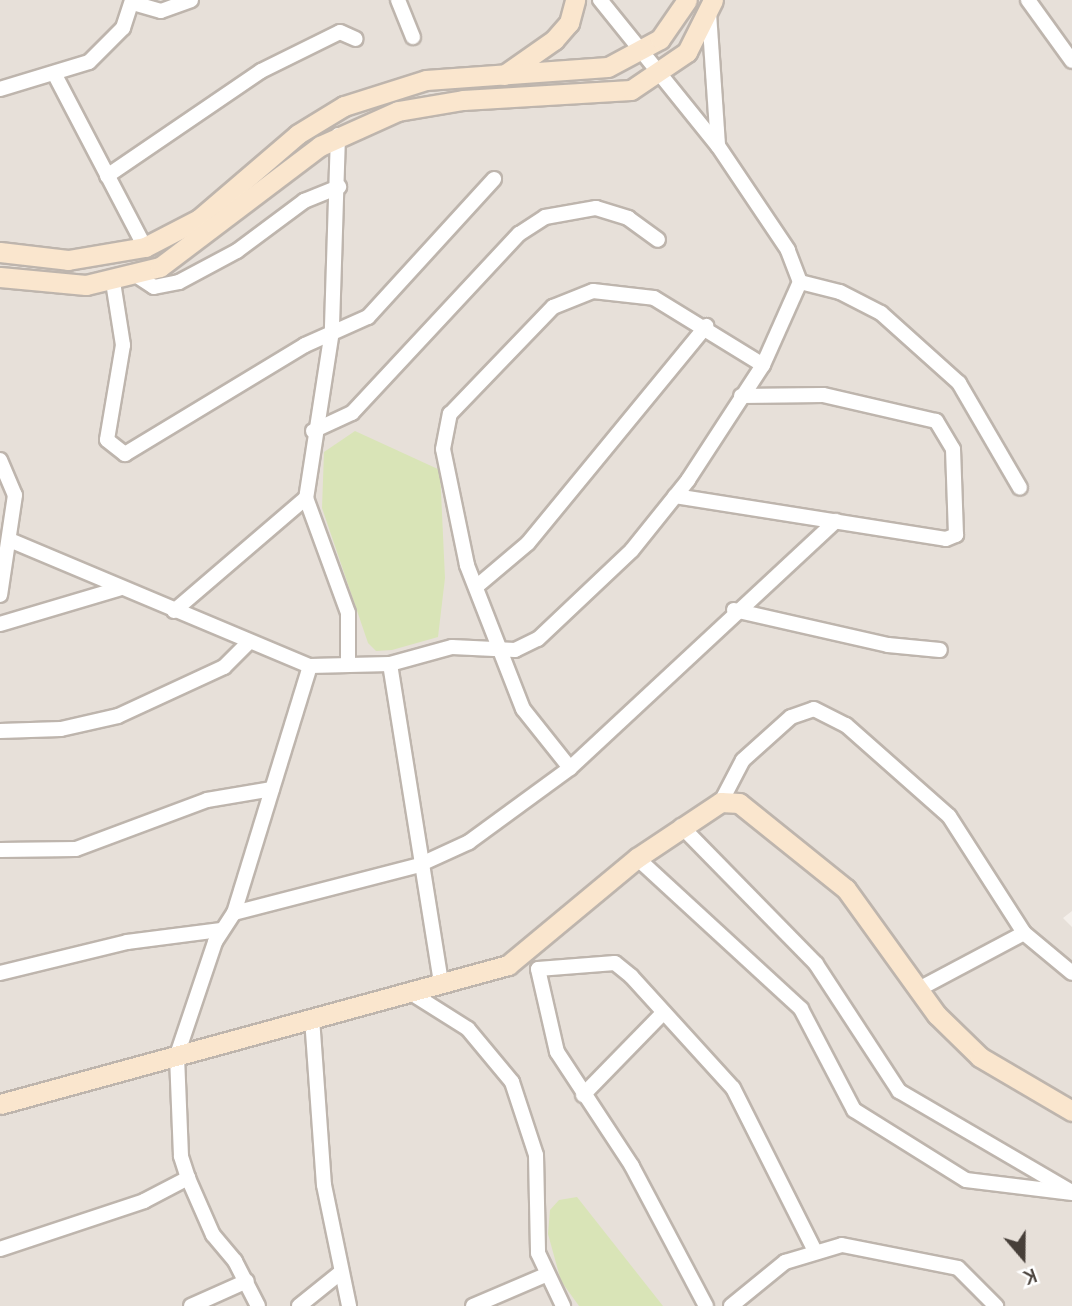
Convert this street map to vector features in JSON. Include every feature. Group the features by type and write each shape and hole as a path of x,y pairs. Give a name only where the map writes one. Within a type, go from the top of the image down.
{"main road":[{"path":"502,76 554,40 569,23 575,0"},
{"path":"0,252 68,260 145,247 198,219 298,134 344,106 426,80 608,67 645,51 687,0"},
{"path":"0,277 113,282 137,276 185,254 338,135 427,105 610,96 664,73 687,52 711,6"},
{"path":"0,1104 408,991 480,975 525,953 637,859 681,826 721,802 739,803 846,889 917,990 980,1057 1072,1111"}],"street":[{"path":"0,89 55,75 103,53 132,2 161,11 191,0"},
{"path":"398,0 413,37"},
{"path":"12,541 118,589 310,666 390,664 452,647 503,650 538,639 632,550 676,496 763,365 800,282 788,250 718,146 664,73 600,0"},
{"path":"1028,0 1072,61"},
{"path":"711,6 718,146"},
{"path":"107,176 261,71 340,32 356,39"},
{"path":"55,75 145,247"},
{"path":"338,135 339,187 332,331 313,431 306,498 348,613 348,665"},
{"path":"113,282 123,345 107,440 120,453 134,452 332,331 368,317 494,180"},
{"path":"137,276 154,287 179,282 237,251 304,201 339,187"},
{"path":"313,431 352,413 519,234 545,217 596,208 628,218 659,240"},
{"path":"800,282 840,292 881,313 959,383 1020,488"},
{"path":"570,768 523,709 503,650 476,587 443,449 459,400 553,307 572,297 633,291 706,326 763,365"},
{"path":"476,587 528,543 706,326"},
{"path":"676,496 946,539 956,535 953,449 943,428 928,416 823,395 741,396"},
{"path":"0,460 15,495 12,541 0,595"},
{"path":"174,611 306,498"},
{"path":"234,913 419,865 469,842 570,768 734,610 836,521"},
{"path":"0,624 118,589"},
{"path":"734,610 888,645 940,649"},
{"path":"0,731 61,729 117,716 224,667 249,642"},
{"path":"390,664 419,865 441,983"},
{"path":"258,1306 247,1281 213,1235 188,1178 181,1156 177,1055 221,930 234,913 310,666"},
{"path":"721,802 743,760 791,717 814,709 846,725 949,816 1024,933 1072,973"},
{"path":"0,850 76,849 206,800 272,789"},
{"path":"681,826 816,964 899,1091 1072,1193"},
{"path":"637,859 802,1009 854,1110 966,1180 1072,1193"},
{"path":"0,973 127,942 221,930"},
{"path":"917,990 1024,933"},
{"path":"525,953 538,969 557,1052 632,1166 706,1306"},
{"path":"538,969 615,962 733,1087 814,1249"},
{"path":"408,991 484,1044 524,1105 536,1155 543,1276 563,1306"},
{"path":"583,1095 663,1013"},
{"path":"312,1018 324,1185 340,1273 349,1306"},
{"path":"0,1249 144,1201 188,1178"},
{"path":"731,1306 785,1262 814,1249 856,1245 958,1268 996,1306"},
{"path":"299,1306 340,1273"},
{"path":"473,1306 543,1276"},
{"path":"191,1306 247,1281"}],"shaded area":[{"path":"0,0 1072,0 1072,911 1063,918 1072,927 1072,1306 0,1306"}],"green space":[{"path":"355,431 440,470 445,578 438,637 392,650 376,651 368,643 322,508 324,452"},
{"path":"577,1197 663,1306 579,1306 561,1281 548,1234 550,1210 559,1200"}]}
